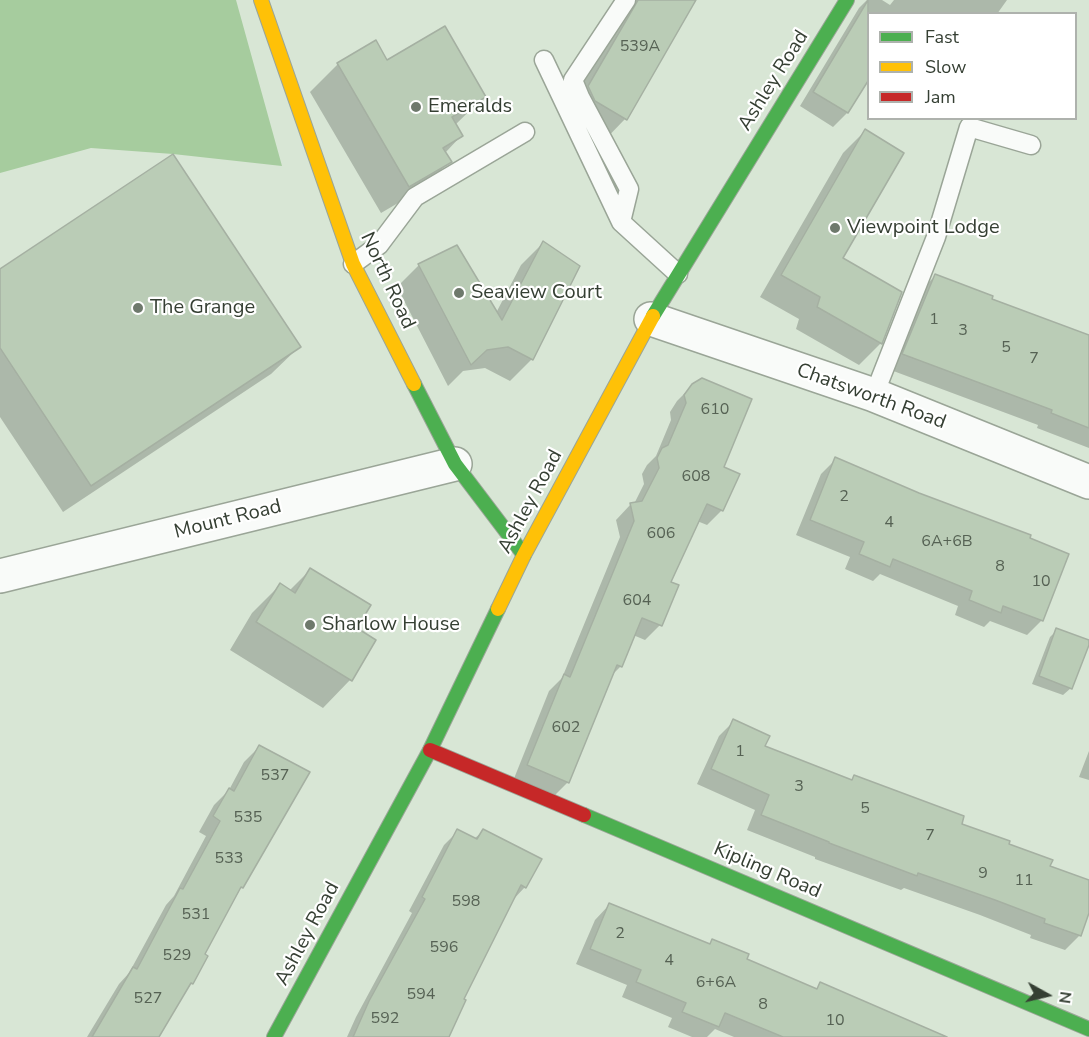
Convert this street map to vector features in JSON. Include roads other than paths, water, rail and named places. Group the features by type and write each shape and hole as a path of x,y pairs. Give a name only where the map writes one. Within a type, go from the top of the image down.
{"street":[{"name":"North Road","path":"261,0 353,264 455,464 524,555"},
{"name":"Ashley Road","path":"274,1037 430,750 524,555 651,320 847,0"},
{"name":"Chatsworth Road","path":"651,320 874,395 1089,483"},
{"name":"Mount Road","path":"0,576 455,464"},
{"name":"Kipling Road","path":"430,750 1089,1029"}],"lane":[{"path":"621,222 629,189 573,80 626,0"},
{"path":"544,60 621,222 678,274"},
{"path":"874,395 936,237 969,127 1031,145"},
{"path":"353,264 379,245 415,197 525,132"}],"place":[{"name":"Emeralds","path":"416,107"},
{"name":"Viewpoint Lodge","path":"835,228"},
{"name":"Seaview Court","path":"459,293"},
{"name":"The Grange","path":"138,308"},
{"name":"Sharlow House","path":"310,625"}]}
